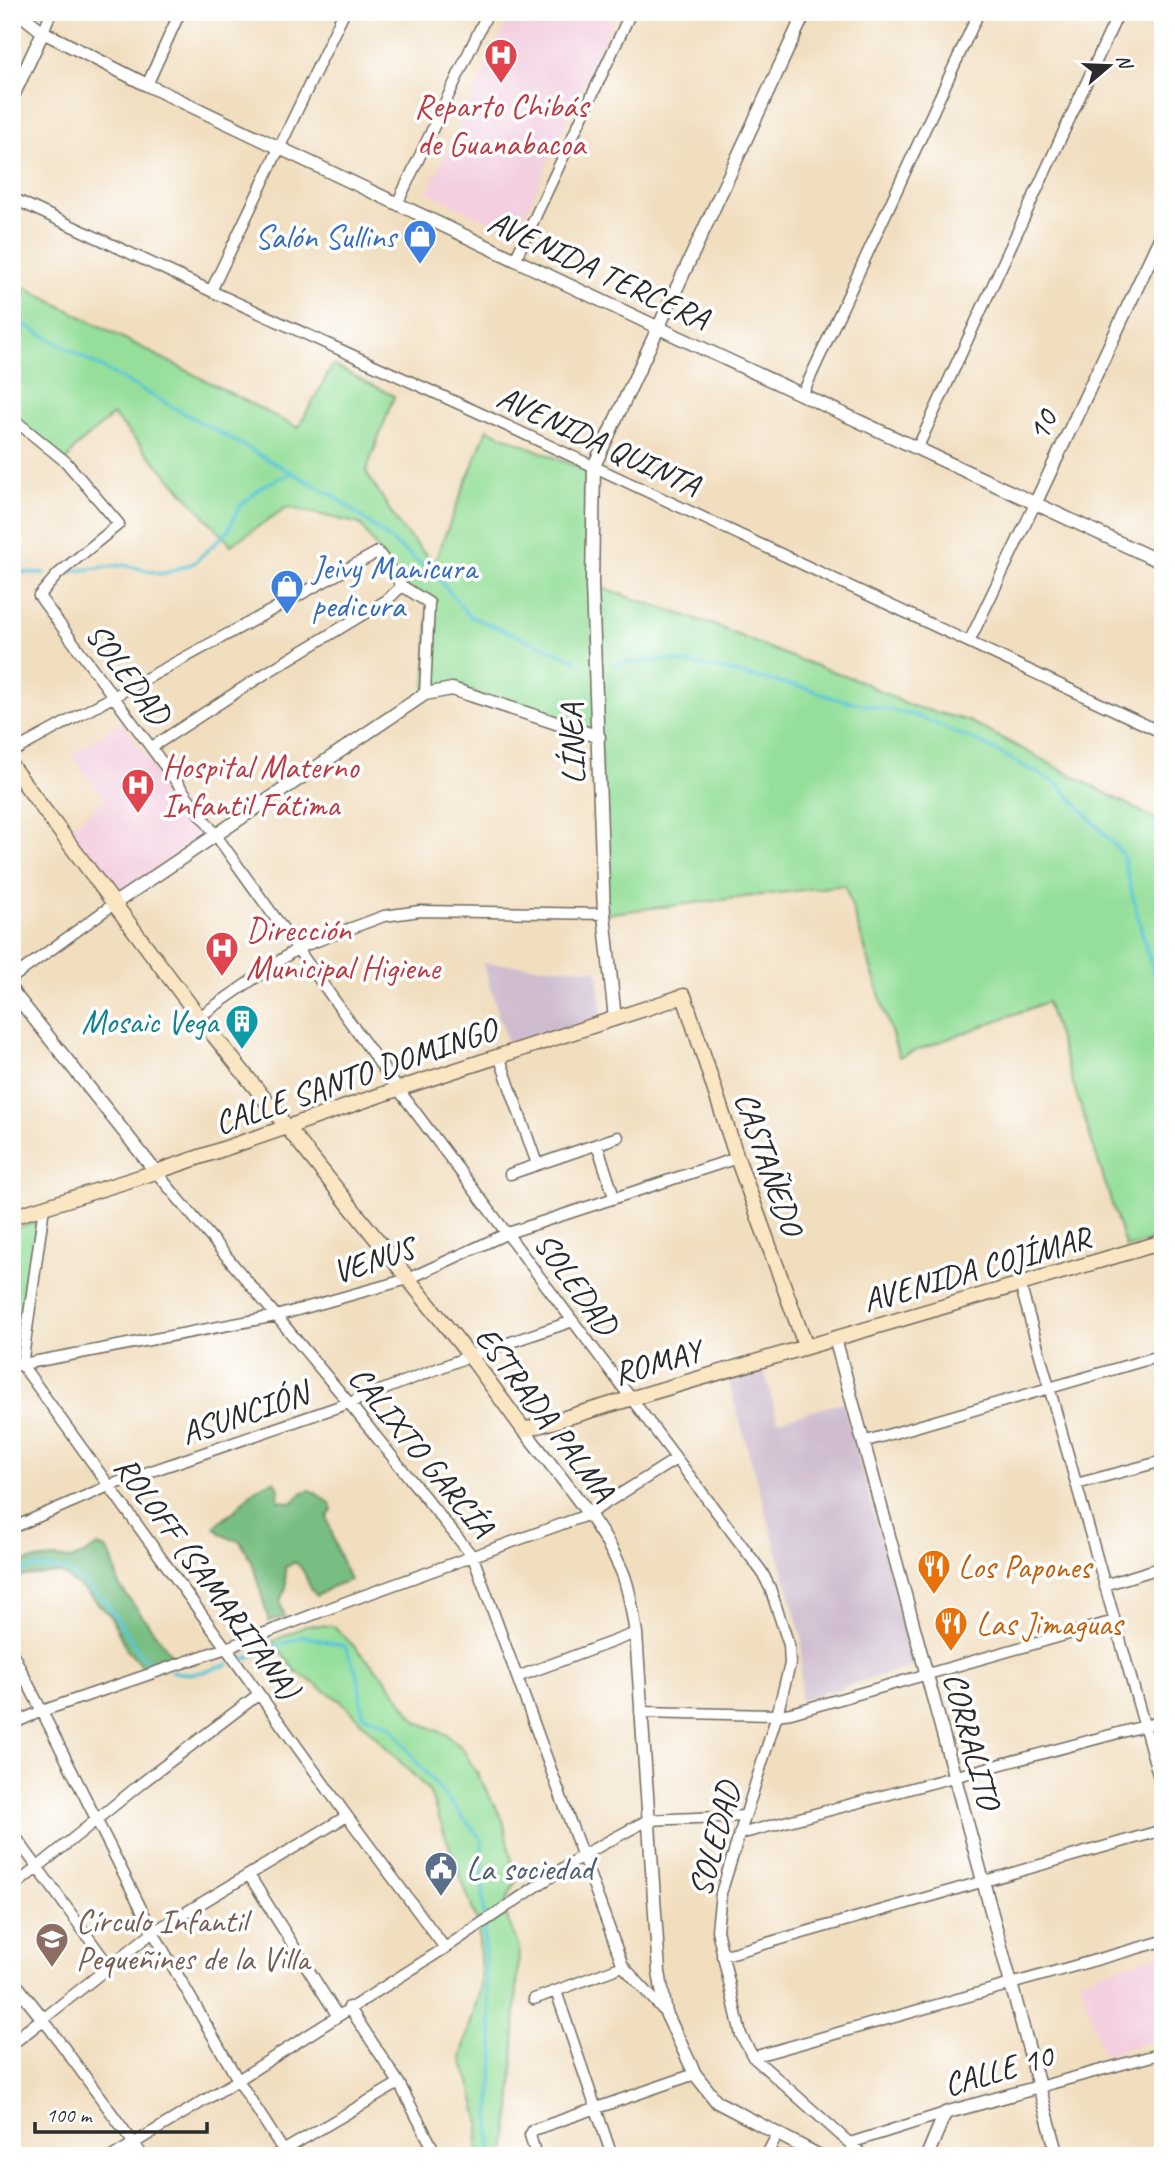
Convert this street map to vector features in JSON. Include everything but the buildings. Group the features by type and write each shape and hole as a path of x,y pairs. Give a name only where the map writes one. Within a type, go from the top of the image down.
{"main road":[{"name":"ESTRADA PALMA","path":"12,767 199,1017 470,1356 524,1430"},
{"name":"CALLE SANTO DOMINGO","path":"12,1217 156,1172 398,1089 684,996"},
{"name":"CASTAÑEDO","path":"684,996 737,1158 806,1347"},
{"name":"AVENIDA COJÍMAR","path":"806,1347 1163,1242"},
{"name":"ROMAY","path":"524,1430 806,1347"}],"street":[{"name":"AVENIDA TERCERA","path":"18,12 43,32 280,149 1035,504 1161,558"},
{"path":"12,98 51,12"},
{"path":"147,85 180,12"},
{"path":"211,291 344,12"},
{"path":"397,204 488,12"},
{"path":"515,260 631,12"},
{"path":"594,466 805,12"},
{"path":"802,395 979,12"},
{"path":"917,449 1119,12"},
{"name":"AVENIDA QUINTA","path":"12,198 594,466 1163,733"},
{"name":"10","path":"969,642 1163,232"},
{"name":"SOLEDAD","path":"12,418 66,462 118,524 58,574 39,596 152,747 398,1089 762,1572 770,1588 789,1645 790,1664 777,1715 721,1893 718,1930 722,1956 741,2035 753,2057 864,2156"},
{"name":"LÍNEA","path":"594,466 592,585 604,914 615,1019"},
{"path":"12,752 378,552 401,586 429,603 425,694"},
{"path":"152,747 266,673 387,600 401,586"},
{"path":"12,978 215,834 425,694 452,689 599,737"},
{"path":"199,1017 298,948 384,916 420,911 604,914"},
{"name":"CALIXTO GARCÍA","path":"12,992 156,1172 349,1403 473,1557 624,1966 666,2013"},
{"path":"499,1056 537,1164"},
{"path":"509,1174 618,1137"},
{"path":"597,1144 614,1197"},
{"name":"VENUS","path":"17,1365 276,1316 408,1279 508,1234 737,1158"},
{"path":"17,1365 44,1208"},
{"path":"1020,1284 1163,1792"},
{"name":"ASUNCIÓN","path":"12,1528 111,1485 349,1403 470,1356 573,1321"},
{"name":"CORRALITO","path":"835,1339 1058,2156"},
{"path":"863,1442 1163,1355"},
{"name":"ROLOFF (SAMARITANA)","path":"17,1365 111,1485 347,1816 445,1948"},
{"name":"ESTRADA PALMA","path":"524,1430 611,1548 630,1599 636,1633 659,1972 666,2013 695,2074 718,2102 820,2156"},
{"path":"12,1724 587,1515 676,1458"},
{"path":"1076,1484 1163,1461"},
{"path":"1104,1585 1163,1567"},
{"path":"640,1712 777,1715 843,1700 1114,1621"},
{"path":"517,1677 636,1633"},
{"path":"12,1652 153,1932 278,2153 399,2083"},
{"path":"12,1888 144,1782 260,1694"},
{"path":"740,1834 1163,1721"},
{"path":"12,2043 153,1932 347,1816"},
{"path":"113,2156 445,1948 583,1855 648,1820 744,1816"},
{"path":"722,1956 1163,1830"},
{"path":"12,1832 109,1966"},
{"path":"249,1875 337,2015"},
{"path":"753,2057 1163,1941"},
{"path":"534,1999 624,1966"},
{"path":"12,1980 43,2018 143,2156"},
{"path":"556,1991 612,2156"},
{"path":"349,2007 399,2083 437,2156"},
{"name":"CALLE 10","path":"850,2143 945,2113 1163,2053"},
{"path":"536,2156 531,2132 597,2106 695,2074"},
{"path":"927,2156 945,2113"},
{"path":"766,2156 778,2135"}],"shaded area":[{"path":"512,12 617,12 515,235 428,192"},
{"name":"Hospital Materno Infantil Fátima","path":"121,722 204,833 119,895 67,830 105,800 72,755"},
{"path":"483,963 598,970 602,1017 509,1048"},
{"path":"764,1369 778,1421 843,1402 916,1665 800,1700 802,1638 728,1380"},
{"path":"1163,1954 1163,2038 1103,2056 1080,1979"}],"green space":[{"path":"12,281 298,428 333,365 394,396 366,472 401,528 434,563 487,429 588,472 592,585 714,625 786,655 860,681 908,705 969,721 1163,823 1163,1237 1126,1248 1047,1002 899,1057 845,885 604,914 599,737 453,685 425,694 429,603 402,586 360,524 287,507 231,545 113,415 75,448 66,462 12,418"},
{"path":"32,1223 37,1226 37,1230 22,1311 19,1314 12,1299 12,1229"},
{"path":"274,1481 279,1488 278,1500 292,1503 303,1492 311,1490 330,1503 332,1510 327,1517 350,1580 317,1596 303,1570 295,1562 285,1567 286,1587 280,1601 285,1617 269,1621 252,1562 240,1541 226,1537 215,1527 256,1490"},
{"path":"98,1546 106,1549 112,1558 119,1585 174,1658 145,1669 127,1650 110,1615 85,1591 60,1573 12,1577 12,1567 26,1561 74,1559"},
{"path":"308,1625 334,1626 385,1678 417,1722 446,1734 463,1749 503,1820 516,1881 503,1907 519,1948 511,2109 504,2156 480,2156 477,2143 480,2123 461,2058 479,1992 481,1975 478,1924 429,1791 342,1702 294,1670 273,1641"}],"waterway":[{"path":"12,318 336,497 430,571"},
{"path":"71,571 124,565 162,574 194,563 228,531 240,506 264,485 292,473"},
{"path":"12,572 44,573"},
{"path":"439,579 469,616 576,660"},
{"path":"614,664 668,660 809,689 833,698 914,715 983,744 1058,784 1122,853 1147,952 1163,999"},
{"path":"12,1574 35,1567 66,1570 106,1602 142,1657 157,1665"},
{"path":"241,1660 304,1636 345,1646 358,1675 363,1715 391,1726 416,1761 482,1840 485,1973 494,2054 490,2115 491,2156"},
{"path":"172,1671 193,1673 229,1664"}],"place":[{"name":"Reparto Chibás de Guanabacoa","path":"501,85"},
{"name":"Salón Sullins","path":"420,266"},
{"name":"Jeivy Manicura pedicura","path":"287,616"},
{"name":"Hospital Materno Infantil Fátima","path":"138,815"},
{"name":"Dirección Municipal Higiene","path":"222,978"},
{"name":"Mosaic Vega","path":"242,1051"},
{"name":"Los Papones","path":"934,1596"},
{"name":"Las Jimaguas","path":"951,1653"},
{"name":"La sociedad","path":"441,1898"},
{"name":"Círculo Infantil Pequeñines de la Villa","path":"52,1969"}]}
